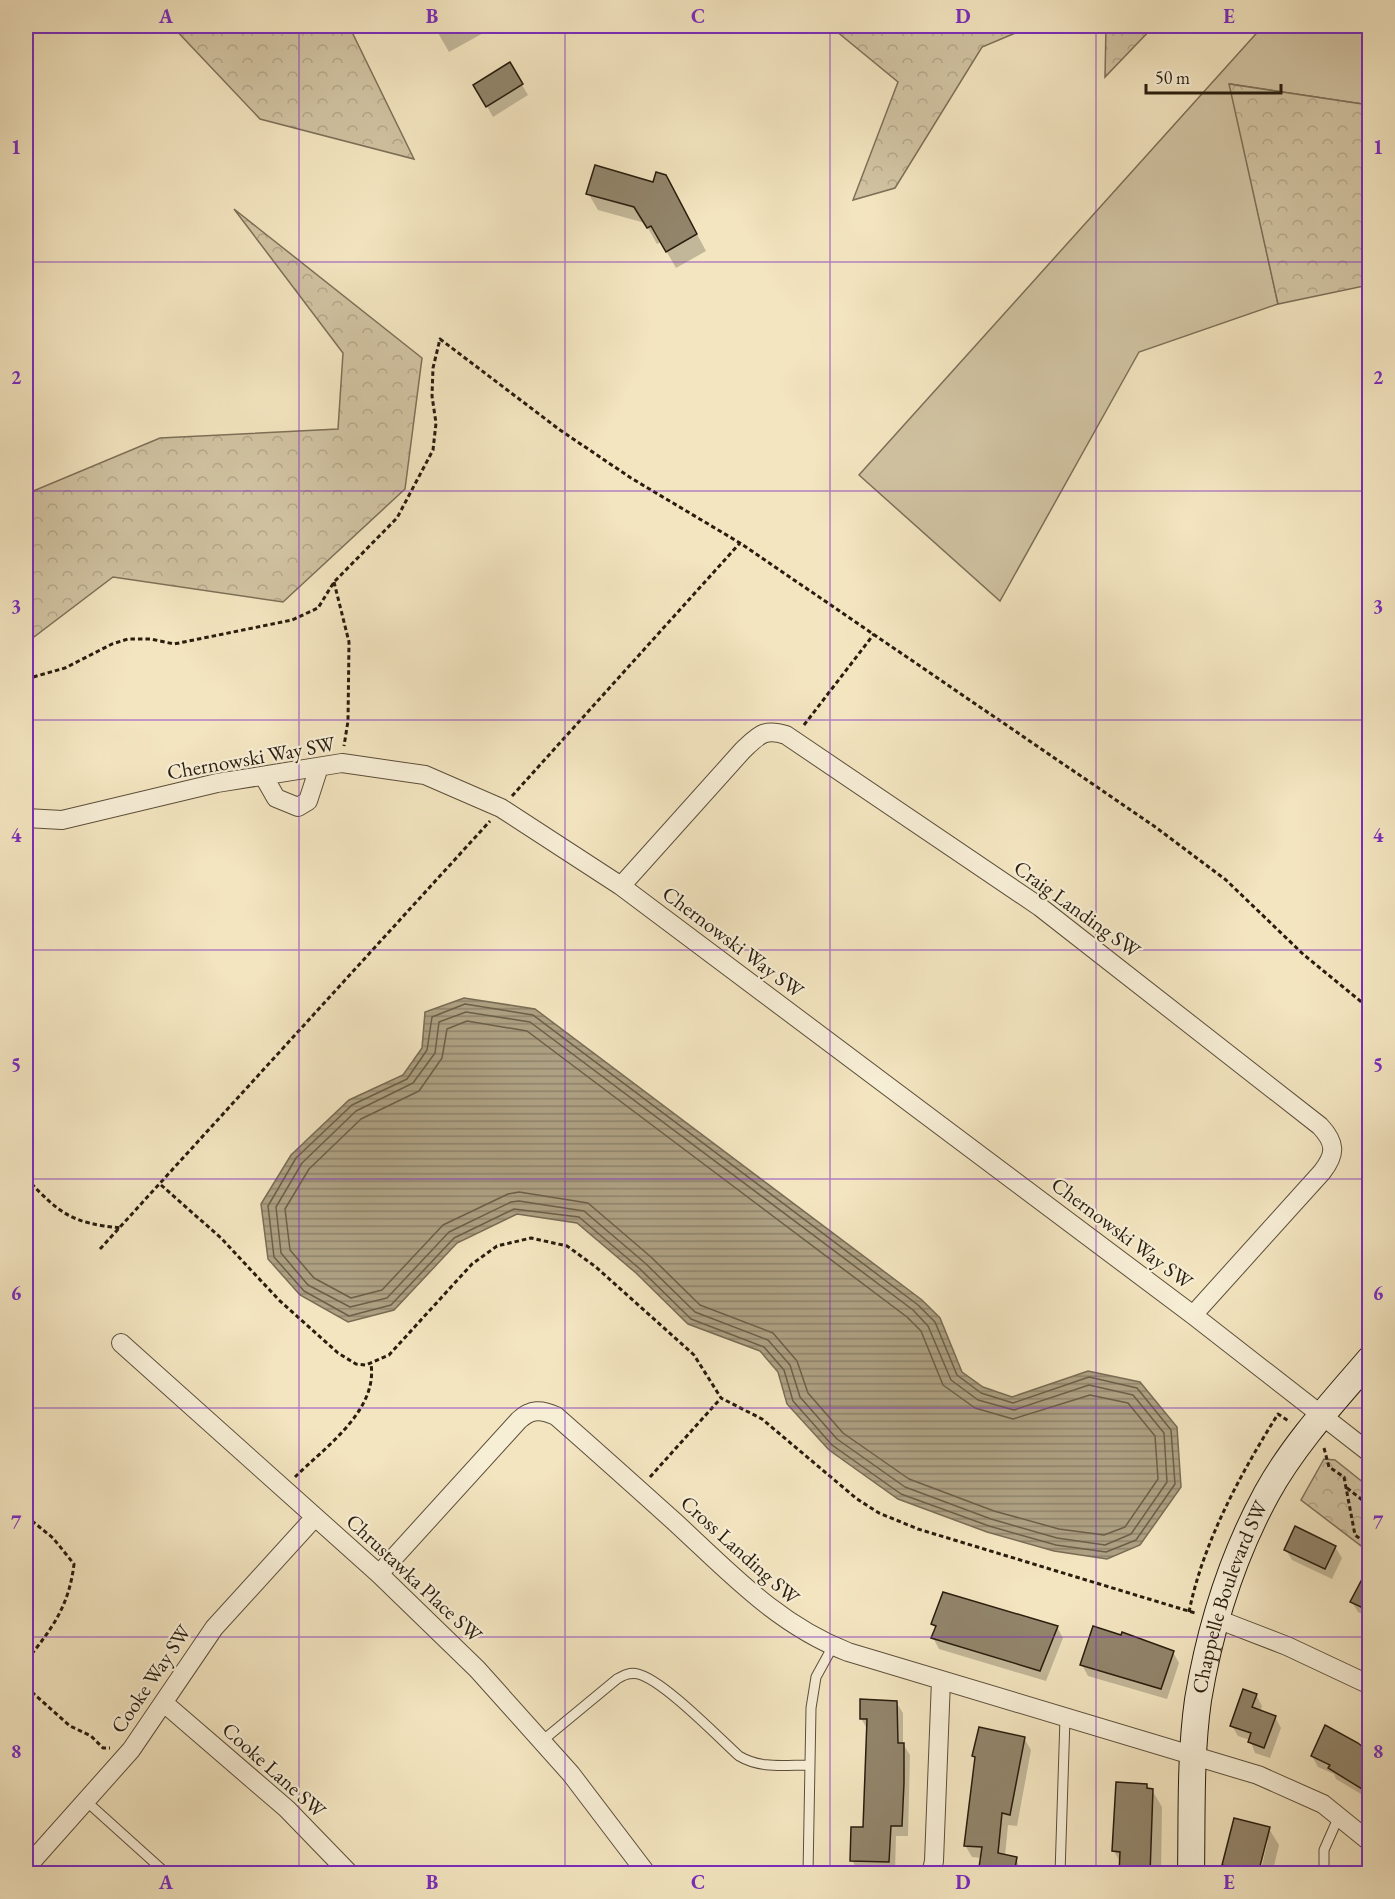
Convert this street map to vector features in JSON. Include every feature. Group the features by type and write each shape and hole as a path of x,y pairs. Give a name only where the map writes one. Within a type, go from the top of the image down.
{"street":[{"name":"Craig Landing SW","path":"621,886 759,736 772,730 793,740 1040,907 1320,1126 1330,1137 1334,1147 1332,1158 1322,1172 1193,1315"},
{"name":"Chernowski Way SW","path":"26,818 62,820 217,783 342,763 425,775 501,808 621,886 1193,1315 1370,1453"},
{"path":"264,777 276,798 298,807 308,801 319,767"},
{"name":"Chrustawka Place SW","path":"121,1343 380,1574 477,1669 542,1740 647,1874"},
{"name":"Chappelle Boulevard SW","path":"1191,1874 1193,1756 1198,1701 1226,1586 1248,1531 1268,1492 1322,1415 1370,1359"},
{"name":"Cross Landing SW","path":"380,1574 526,1413 537,1410 556,1416 769,1608 789,1623 833,1646 1065,1718 1258,1774 1294,1789 1339,1816 1370,1842"},
{"name":"Cooke Way SW","path":"26,1868 131,1750 214,1628 315,1517"},
{"path":"1217,1620 1287,1646 1370,1684"},
{"path":"931,1874 934,1861 940,1680"},
{"name":"Cooke Lane SW","path":"164,1703 286,1809 350,1874"}],"lane":[{"path":"808,1874 812,1691 816,1677 833,1646"},
{"path":"542,1740 616,1679 626,1674 636,1673 656,1683 739,1756 748,1761 764,1766 809,1764"},
{"path":"1060,1874 1065,1718"},
{"path":"86,1802 167,1874"},
{"path":"1324,1874 1324,1850 1339,1816"}],"path":[{"path":"26,679 66,668 112,644 128,639 151,639 174,645 292,620 318,608 334,582 397,518 433,450 436,423 432,396 433,368 440,339 560,430 631,478 740,543 1203,862 1226,880 1304,954 1370,1009"},
{"path":"100,1249 161,1185 740,543"},
{"path":"334,582 349,642 348,721 342,763"},
{"path":"793,740 874,634"},
{"path":"26,1178 67,1216 99,1226 121,1228"},
{"path":"161,1185 221,1238 279,1300 334,1349 356,1364 371,1364 389,1355 459,1278 497,1246 531,1238 567,1246 596,1267 694,1355 721,1398 762,1419 839,1486 897,1522 1217,1620"},
{"path":"284,1489 358,1412 371,1386 371,1364"},
{"path":"639,1490 721,1398"},
{"path":"1189,1612 1203,1565 1229,1502 1245,1469 1278,1414 1327,1450 1329,1467 1344,1478 1355,1535 1370,1546"},
{"path":"1346,1487 1370,1506"},
{"path":"26,1516 53,1538 74,1564 71,1591 52,1629 26,1661"},
{"path":"26,1687 70,1726 90,1736 103,1748 131,1750"}],"green space":[{"path":"172,26 349,26 414,159 260,119"},
{"path":"830,26 1032,26 982,47 895,188 853,200 898,82"},
{"path":"1106,26 1154,26 1105,77"},
{"path":"1263,26 1369,26 1369,105 1230,84 1278,304 1139,352 1000,601 859,475"},
{"path":"1229,84 1369,105 1369,285 1278,304"},
{"path":"234,209 422,358 405,489 283,602 113,577 26,643 26,494 160,438 338,429 343,353"},
{"path":"1324,1459 1335,1460 1369,1487 1369,1552 1301,1500"}],"water":[{"path":"464,998 535,1009 922,1300 940,1318 962,1372 983,1387 1012,1397 1088,1371 1140,1382 1177,1427 1181,1487 1140,1545 1107,1559 1054,1551 987,1532 898,1499 829,1450 787,1404 778,1372 760,1351 688,1324 636,1273 577,1223 517,1214 457,1243 394,1310 348,1322 300,1295 268,1259 261,1204 291,1155 349,1100 403,1075 422,1048 425,1012"}],"building":[{"path":"510,62 523,84 486,107 473,85"},
{"path":"595,165 653,182 656,172 666,175 697,234 666,252 651,226 647,228 634,207 586,194"},
{"path":"1295,1526 1336,1546 1325,1569 1284,1550"},
{"path":"1370,1564 1370,1611 1350,1602"},
{"path":"943,1592 1058,1626 1040,1671 931,1638 936,1626 931,1624"},
{"path":"1093,1626 1121,1635 1122,1632 1174,1651 1161,1689 1080,1665"},
{"path":"1243,1689 1257,1694 1252,1707 1276,1716 1264,1748 1248,1742 1251,1733 1230,1726"},
{"path":"860,1699 897,1701 898,1743 904,1743 902,1826 891,1826 889,1862 850,1861 851,1827 863,1827 867,1719 860,1719"},
{"path":"1325,1725 1358,1743 1370,1753 1370,1794 1328,1768 1330,1765 1311,1756"},
{"path":"979,1727 1025,1737 1010,1815 1002,1813 998,1853 1017,1857 1014,1874 978,1874 982,1847 964,1846 975,1757 972,1756"},
{"path":"1116,1782 1147,1784 1147,1788 1153,1789 1150,1874 1119,1874 1120,1852 1112,1851"},
{"path":"1234,1818 1270,1827 1258,1874 1227,1874 1229,1867 1222,1865"}]}
